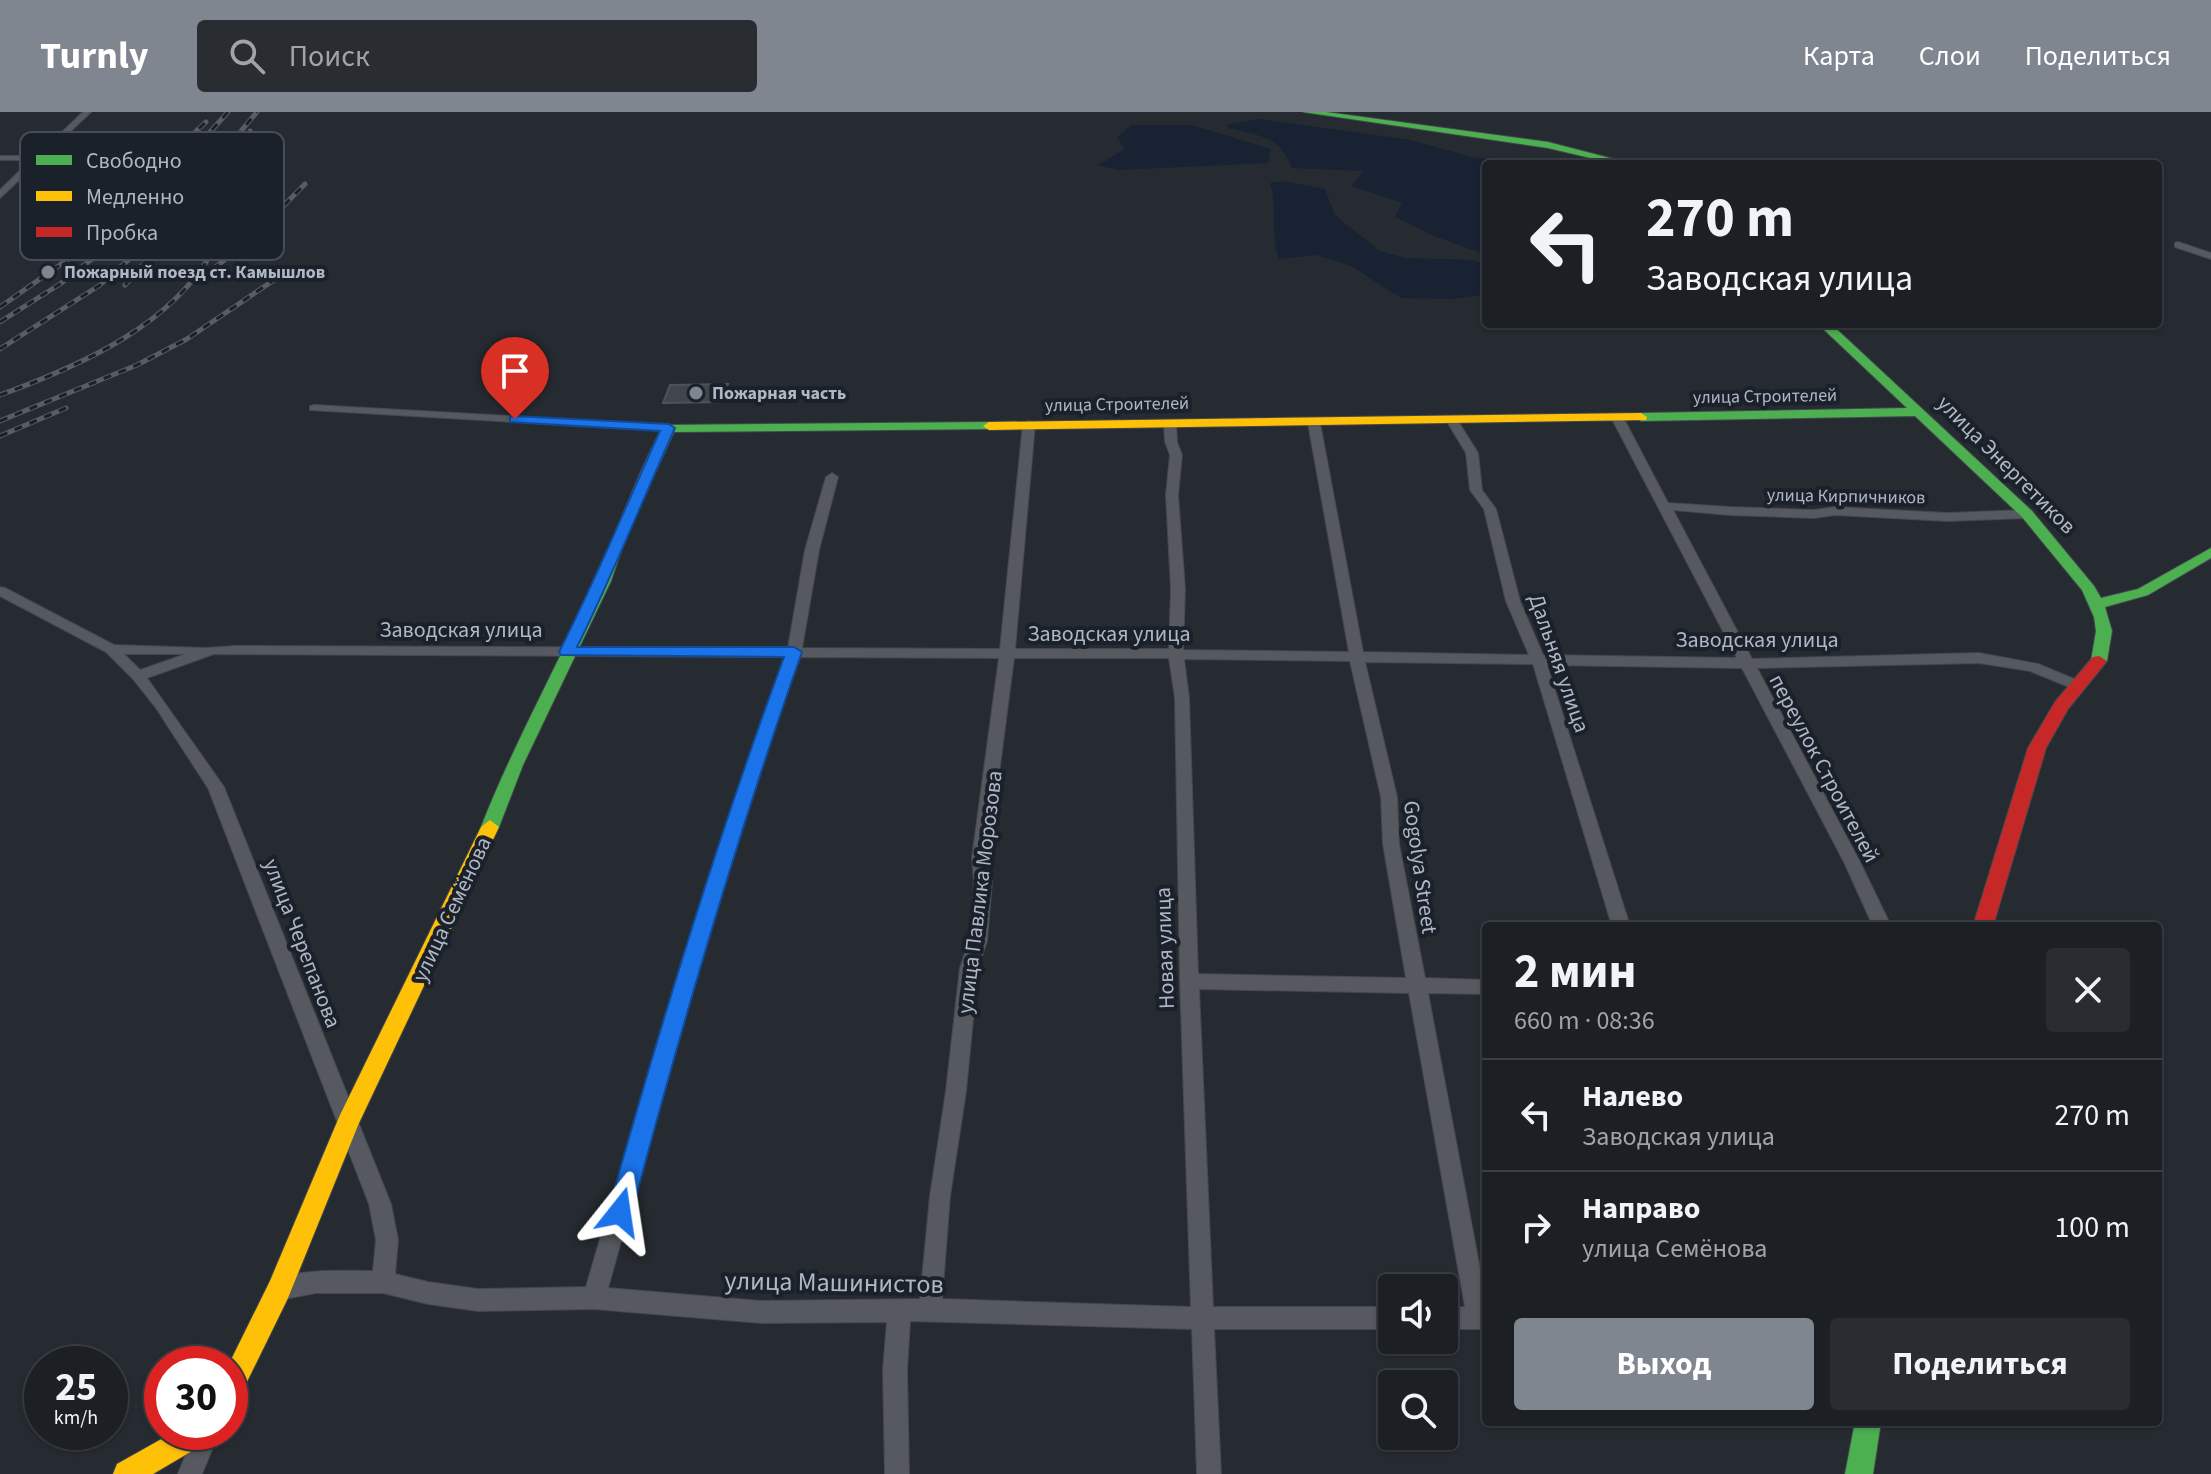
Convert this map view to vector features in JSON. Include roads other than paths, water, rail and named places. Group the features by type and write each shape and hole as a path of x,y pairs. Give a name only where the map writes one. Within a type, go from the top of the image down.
{"street":[{"path":"66,132 87,112"},
{"path":"1307,112 1534,142 1611,160"},
{"path":"0,195 20,176"},
{"path":"2178,245 2211,256"},
{"name":"улица Энергетиков","path":"1828,328 2027,514 2075,569 2097,604 2104,631 2103,648 2092,671 2061,706 2037,748 1984,922"},
{"name":"улица Строителей","path":"314,408 669,428 1314,423 1921,412"},
{"name":"переулок Строителей","path":"1618,419 1744,663 1852,862 1880,922"},
{"name":"Дальняя улица","path":"1452,420 1472,453 1476,490 1490,509 1513,601 1539,662 1620,922"},
{"name":"Новая улица","path":"1170,423 1176,455 1172,495 1178,589 1176,654 1182,698 1189,981 1209,1474"},
{"name":"Gogolya Street","path":"1314,423 1357,659 1389,797 1391,844 1482,1318"},
{"name":"улица Павлика Морозова","path":"930,1310 940,1196 956,1091 969,968 978,941 983,881 980,858 1007,654 1029,424"},
{"name":"улица Семёнова","path":"248,1352 279,1289 348,1122 478,856 514,765 603,581 620,534 669,428"},
{"path":"594,1298 659,1070 757,754 794,652 812,550 832,477"},
{"name":"улица Кирпичников","path":"1664,506 1730,511 1814,514 1835,511 1947,517 2027,514"},
{"path":"2097,604 2118,602 2153,590 2211,552"},
{"path":"0,591 111,649 213,650"},
{"name":"улица Черепанова","path":"111,649 138,676 216,787 225,807 380,1204 387,1240 383,1282"},
{"name":"Заводская улица","path":"138,676 213,650 1176,654 1744,663 1979,658 2033,667 2079,686"},
{"path":"1189,981 1482,987"},
{"name":"улица Машинистов","path":"279,1289 316,1282 383,1282 428,1293 478,1300 594,1298 761,1312 899,1313 930,1310 1203,1318 1378,1318"},
{"path":"897,1474 895,1370 899,1313"},
{"path":"1458,1318 1482,1318"},
{"path":"1859,1474 1867,1426"},
{"path":"127,1474 169,1450"},
{"path":"190,1474 200,1450"}],"water":[{"path":"1260,119 1410,140 1472,157 1502,160 1482,160 1482,254 1434,236 1395,217 1402,203 1351,186 1364,171 1292,168 1274,143 1259,135 1228,128 1227,124"},
{"path":"1131,125 1192,125 1271,149 1268,163 1118,170 1098,165 1125,149 1117,138"},
{"path":"1282,181 1325,189 1335,215 1380,251 1405,258 1474,260 1482,263 1482,295 1454,299 1401,298 1351,266 1316,255 1279,259 1270,183"}],"railway":[{"path":"210,132 228,112"},
{"path":"240,132 257,112"},
{"path":"195,132 206,122"},
{"path":"284,205 305,184"},
{"path":"0,307 67,260"},
{"path":"0,322 60,284 91,260"},
{"path":"0,349 100,285 128,260"},
{"path":"125,285 147,260"},
{"path":"0,395 93,356 124,338 177,297 206,260"},
{"path":"200,279 224,260"},
{"path":"0,421 137,365 187,339 277,278"},
{"path":"0,436 66,408"}],"place":[{"name":"Пожарный поезд ст. Камышлов","path":"48,272"},
{"name":"Пожарная часть","path":"696,393"}]}
